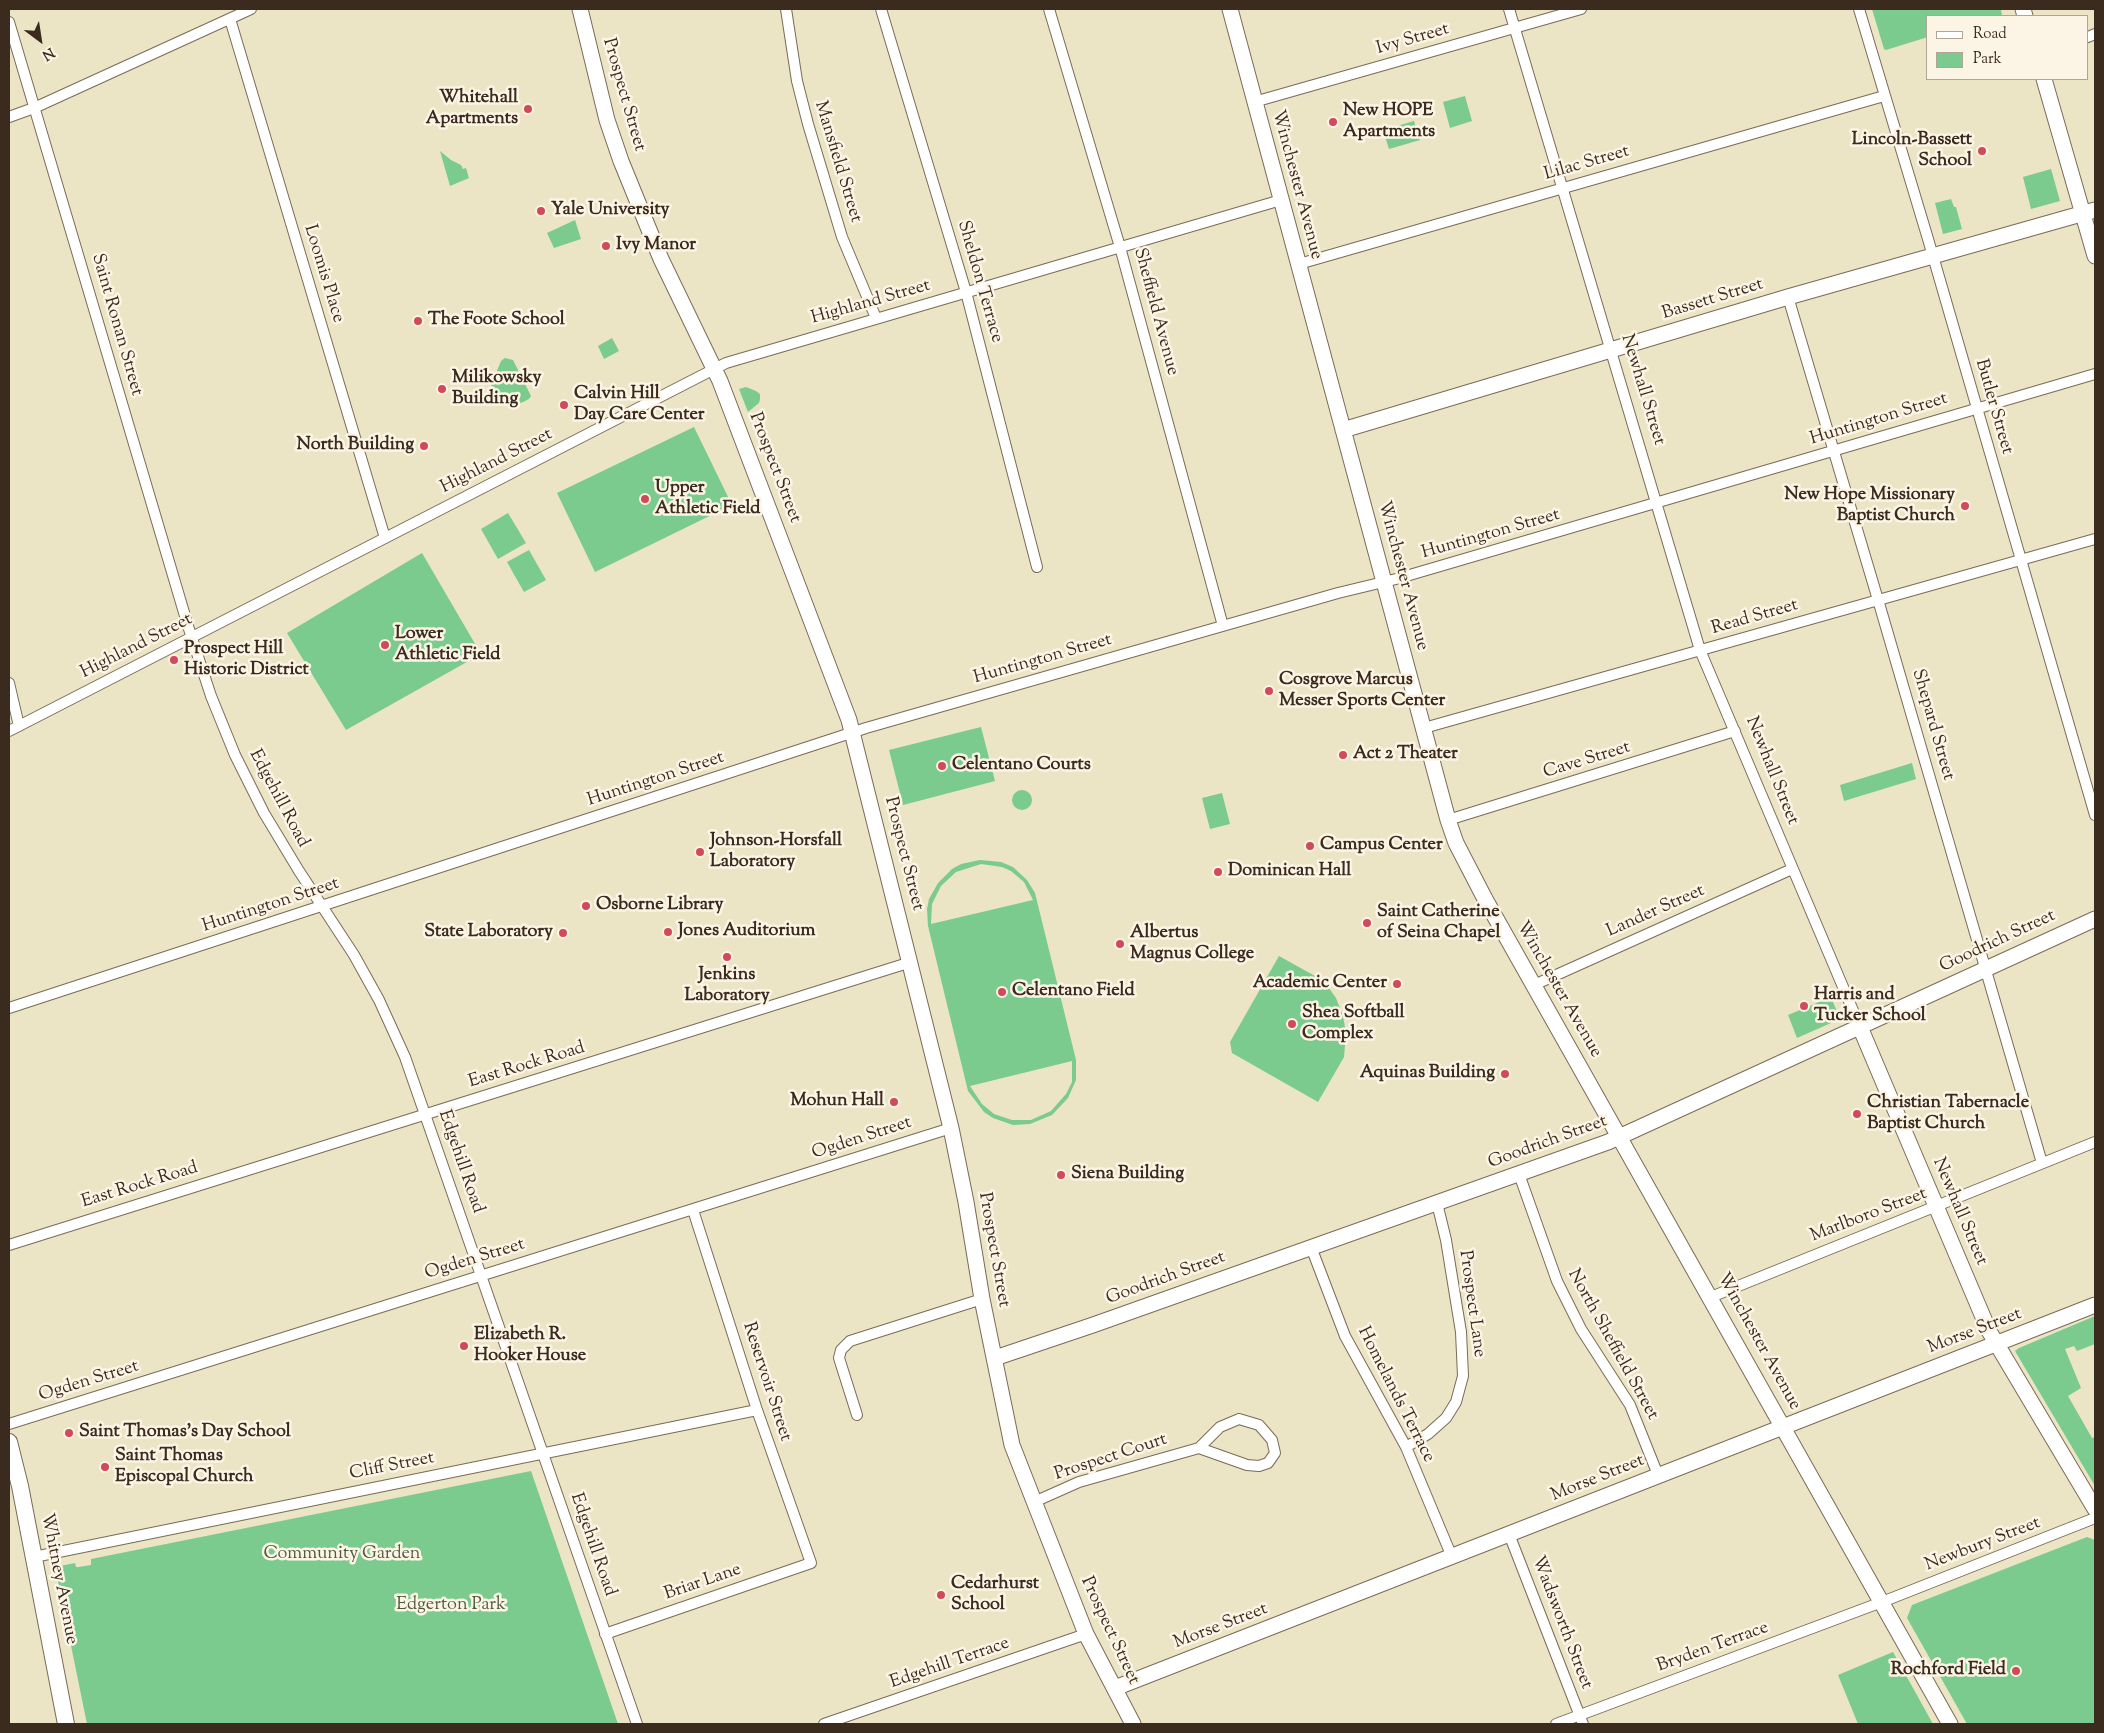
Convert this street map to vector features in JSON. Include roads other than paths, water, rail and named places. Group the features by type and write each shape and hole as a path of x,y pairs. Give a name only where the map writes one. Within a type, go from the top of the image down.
{"main road":[{"name":"Prospect Street","path":"580,9 607,120 621,161 661,259 715,369 825,654 852,732 951,1128 966,1202 982,1300 1012,1445 1086,1634 1133,1724"},
{"name":"Winchester Avenue","path":"1230,9 1448,820 1467,865 1950,1724"},
{"path":"2044,80 2089,212 2095,256"},
{"name":"Bassett Street","path":"1343,430 1788,297 2089,212"},
{"name":"Goodrich Street","path":"995,1358 1093,1325 1620,1137 2095,919"},
{"name":"Newhall Street","path":"1860,1027 1989,1331 2095,1509"},
{"name":"Morse Street","path":"1115,1688 2095,1305"},
{"name":"Whitney Avenue","path":"9,1442 14,1487 34,1557 66,1724"}],"street":[{"path":"9,117 34,108 251,9"},
{"name":"Mansfield Street","path":"786,9 797,81 808,124 842,237 876,318"},
{"name":"Sheldon Terrace","path":"881,9 966,292 1037,567"},
{"name":"Sheffield Avenue","path":"1049,9 1120,247 1223,626"},
{"name":"Newhall Street","path":"1509,9 1700,650 1860,1027"},
{"name":"Ivy Street","path":"1254,102 1581,9"},
{"name":"Butler Street","path":"1858,9 1933,257 2095,815"},
{"name":"Loomis Place","path":"230,18 385,538"},
{"name":"Saint Ronan Street","path":"9,22 191,638"},
{"name":"Lilac Street","path":"1299,264 1884,96"},
{"name":"Highland Street","path":"9,731 726,363 1281,200"},
{"name":"Shepard Street","path":"1788,297 2042,1163"},
{"name":"Huntington Street","path":"9,1008 852,732 1384,582 2095,374"},
{"name":"Read Street","path":"1424,728 2095,539"},
{"name":"Edgehill Road","path":"191,638 218,713 246,778 279,840 354,955 379,1000 405,1056 637,1724"},
{"path":"9,683 19,726"},
{"name":"Cave Street","path":"1448,820 1735,732"},
{"name":"Lander Street","path":"1534,985 1792,869"},
{"name":"East Rock Road","path":"9,1244 911,962"},
{"name":"Ogden Street","path":"9,1424 951,1128"},
{"name":"Marlboro Street","path":"1710,1297 2095,1142"},
{"name":"North Sheffield Street","path":"1519,1174 1557,1281 1581,1328 1630,1405 1658,1475"},
{"name":"Prospect Lane","path":"1406,1447 1428,1434 1446,1418 1456,1402 1463,1376 1461,1332 1446,1240 1437,1203"},
{"name":"Reservoir Street","path":"693,1210 757,1410 811,1563"},
{"name":"Homelands Terrace","path":"1310,1247 1345,1336 1406,1447 1452,1557"},
{"path":"857,1415 839,1358 841,1350 850,1341 982,1300"},
{"name":"Cliff Street","path":"34,1557 757,1410"},
{"name":"Prospect Court","path":"1034,1502 1079,1482 1199,1448 1220,1427 1238,1419 1252,1421 1265,1430 1274,1444 1275,1453 1268,1463 1253,1466 1199,1448"},
{"name":"Newbury Street","path":"1882,1602 2095,1518"},
{"name":"Wadsworth Street","path":"1508,1534 1581,1720"},
{"name":"Briar Lane","path":"605,1634 811,1563"},
{"name":"Bryden Terrace","path":"1556,1724 1581,1720 1882,1602"},
{"name":"Edgehill Terrace","path":"824,1724 1086,1634"}],"place":[{"name":"Whitehall Apartments","path":"528,109"},
{"name":"New HOPE Apartments","path":"1333,122"},
{"name":"Lincoln-Bassett School","path":"1982,151"},
{"name":"Yale University","path":"541,211"},
{"name":"Ivy Manor","path":"606,246"},
{"name":"The Foote School","path":"418,321"},
{"name":"Milikowsky Building","path":"442,389"},
{"name":"Calvin Hill Day Care Center","path":"564,405"},
{"name":"North Building","path":"424,446"},
{"name":"Upper Athletic Field","path":"645,499"},
{"name":"New Hope Missionary Baptist Church","path":"1965,506"},
{"name":"Lower Athletic Field","path":"385,645"},
{"name":"Prospect Hill Historic District","path":"174,660"},
{"name":"Cosgrove Marcus Messer Sports Center","path":"1269,691"},
{"name":"Act 2 Theater","path":"1343,755"},
{"name":"Celentano Courts","path":"942,766"},
{"name":"Campus Center","path":"1310,846"},
{"name":"Johnson-Horsfall Laboratory","path":"700,852"},
{"name":"Dominican Hall","path":"1218,872"},
{"name":"Osborne Library","path":"586,906"},
{"name":"Saint Catherine of Seina Chapel","path":"1367,923"},
{"name":"Jones Auditorium","path":"668,932"},
{"name":"State Laboratory","path":"563,933"},
{"name":"Albertus Magnus College","path":"1120,944"},
{"name":"Jenkins Laboratory","path":"727,957"},
{"name":"Academic Center","path":"1397,984"},
{"name":"Celentano Field","path":"1002,992"},
{"name":"Harris and Tucker School","path":"1804,1006"},
{"name":"Shea Softball Complex","path":"1292,1024"},
{"name":"Aquinas Building","path":"1505,1074"},
{"name":"Mohun Hall","path":"894,1102"},
{"name":"Christian Tabernacle Baptist Church","path":"1857,1114"},
{"name":"Siena Building","path":"1061,1175"},
{"name":"Elizabeth R. Hooker House","path":"464,1346"},
{"name":"Saint Thomas's Day School","path":"69,1433"},
{"name":"Saint Thomas Episcopal Church","path":"105,1467"},
{"name":"Cedarhurst School","path":"941,1595"},
{"name":"Rochford Field","path":"2016,1671"}],"park label":[{"name":"Community Garden","path":"342,1555"},
{"name":"Edgerton Park","path":"451,1606"}]}
